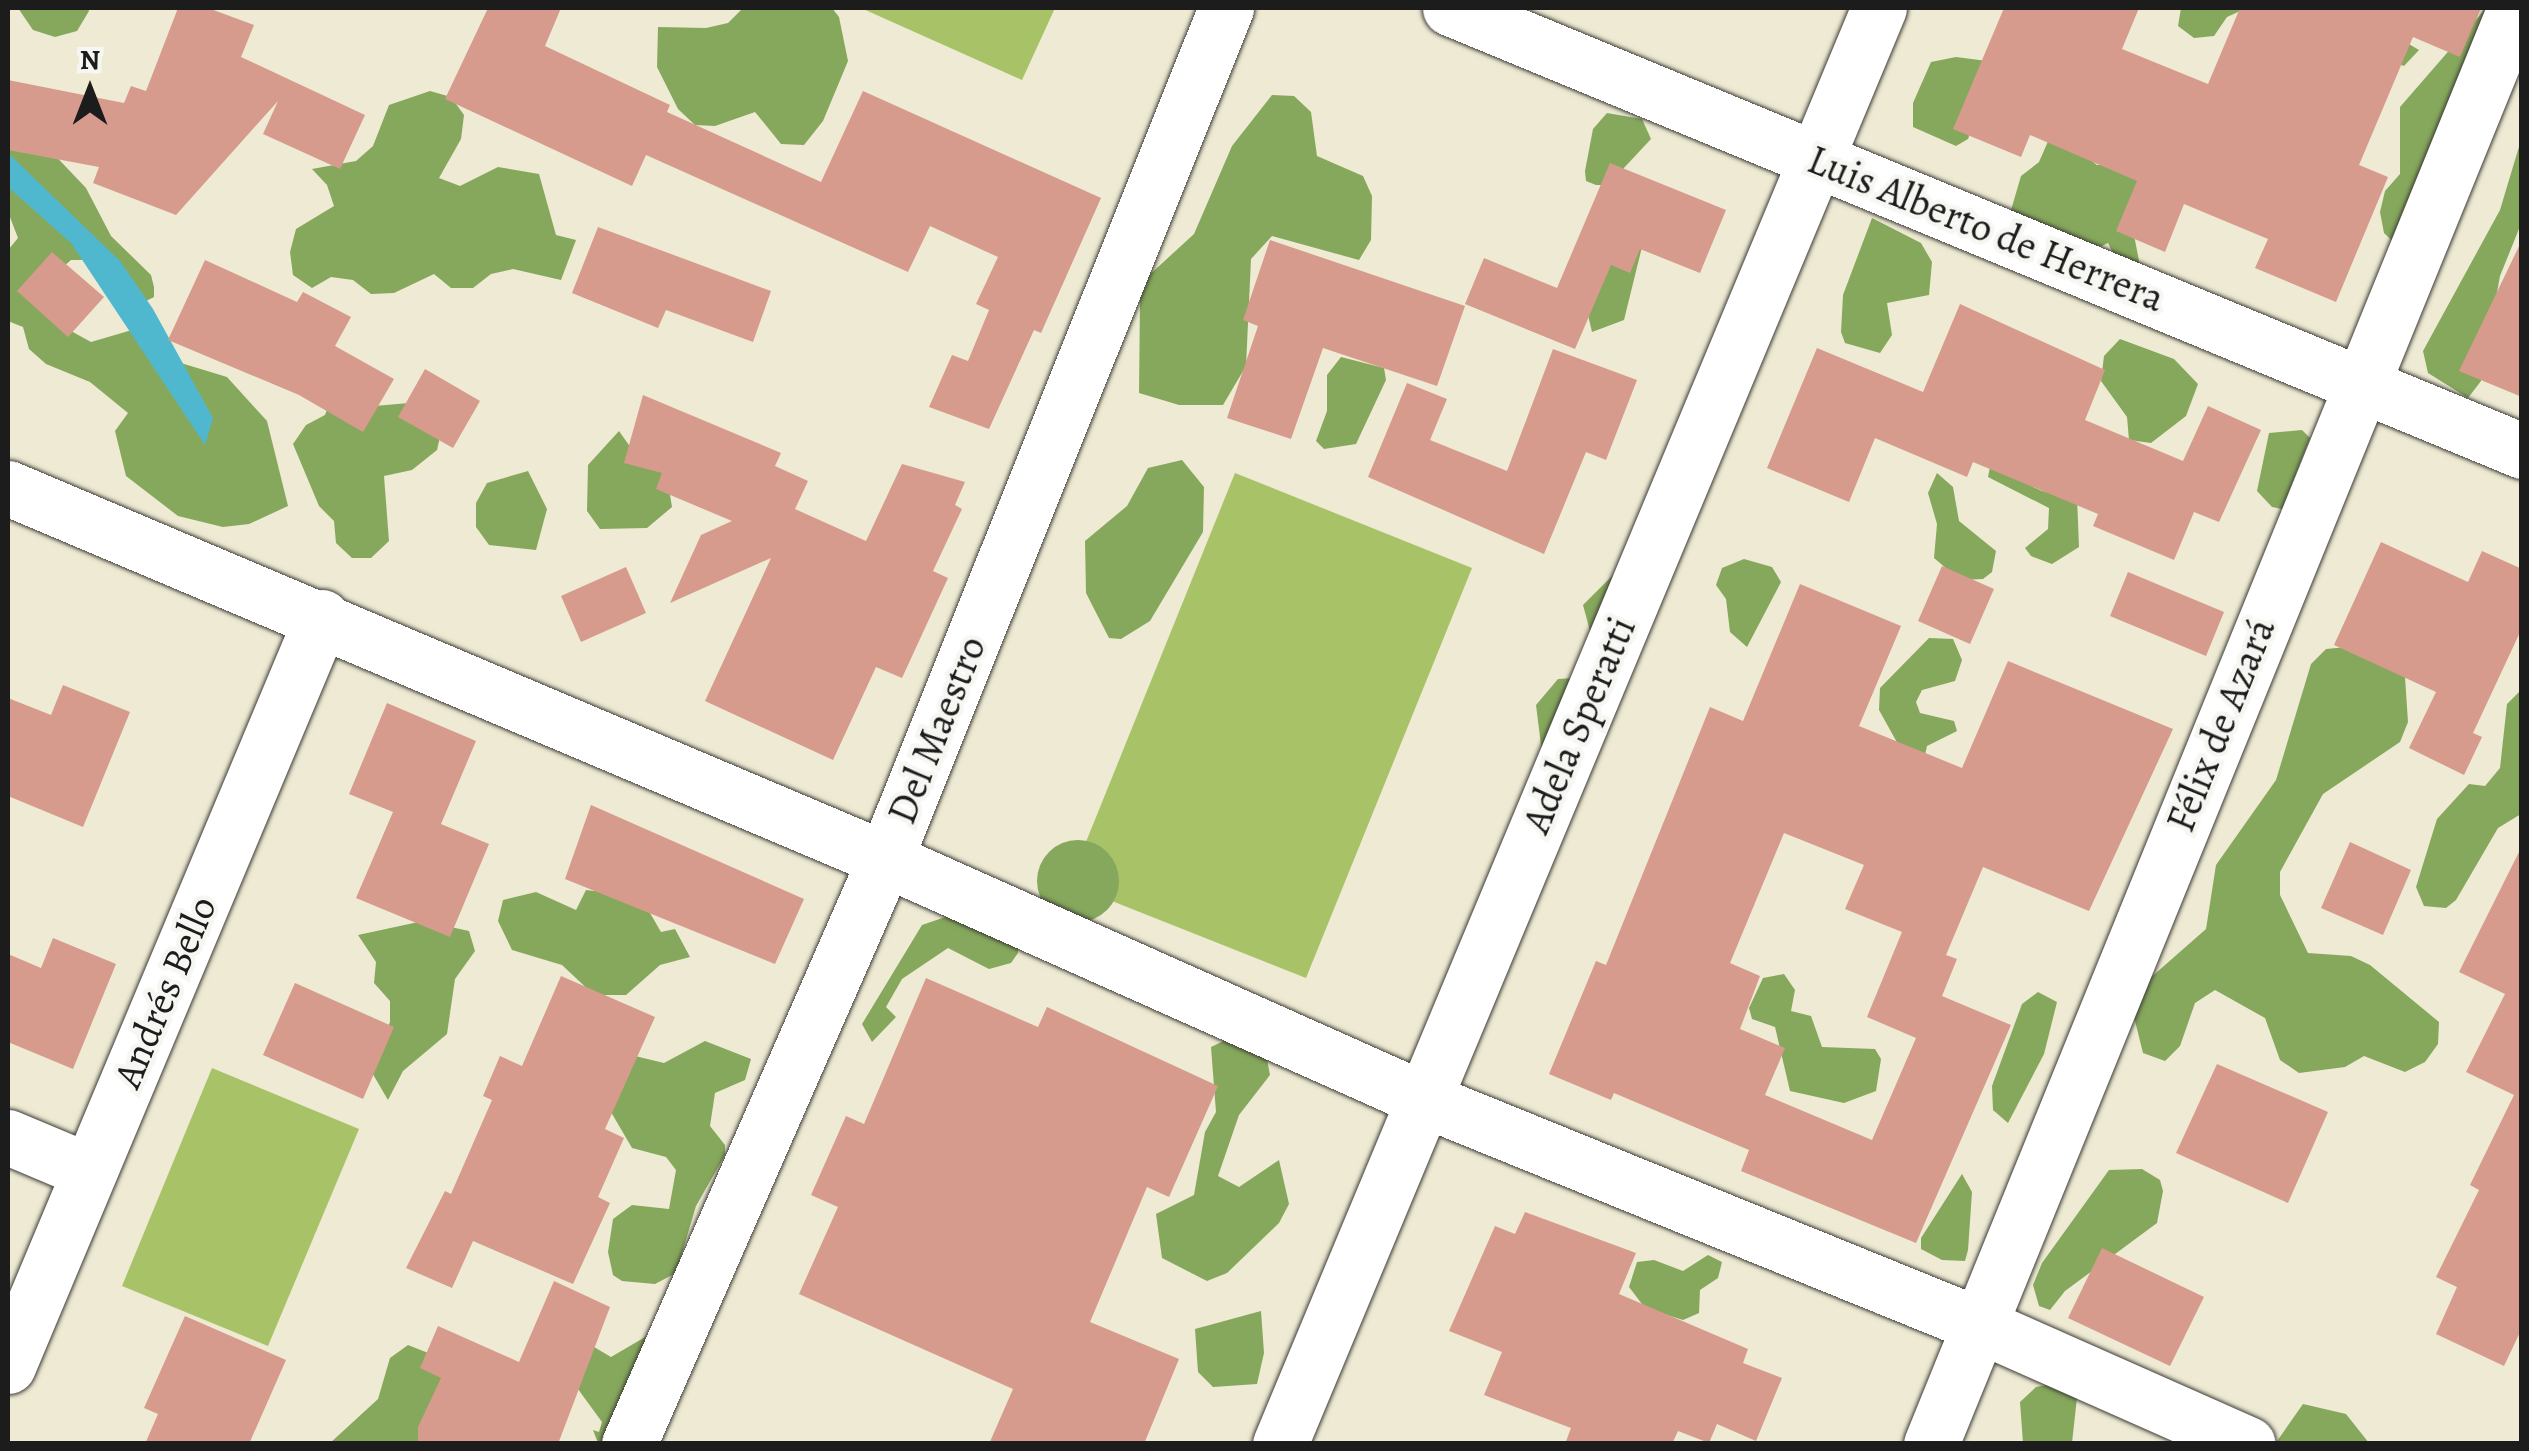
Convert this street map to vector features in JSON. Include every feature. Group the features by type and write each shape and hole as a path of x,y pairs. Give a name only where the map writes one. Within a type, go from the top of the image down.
{"street":[{"name":"Del Maestro","path":"629,1444 885,858 1226,8"},
{"name":"Luis Alberto de Herrera","path":"1450,8 2522,451"},
{"name":"Adela Speratti","path":"1280,1444 1879,8"},
{"name":"Félix de Azará","path":"1930,1444 2359,384 2516,8"},
{"path":"8,488 322,617 885,858 1423,1098 1977,1324 2248,1444"},
{"name":"Andrés Bello","path":"8,1366 322,617"},
{"path":"8,1137 89,1172"}],"green space":[{"path":"18,8 89,11 77,31 55,37 33,30"},
{"path":"743,8 832,8 839,17 848,61 823,121 804,145 781,144 755,112 715,126 695,125 678,109 657,67 658,27 706,28 728,23"},
{"path":"861,8 1055,8 1022,80"},
{"path":"2181,8 2247,8 2227,17 2214,36 2194,38 2178,26"},
{"path":"2247,8 2349,8 2419,50 2404,66"},
{"path":"2486,8 2400,248 2384,233 2380,212 2385,191 2400,174 2400,107"},
{"path":"1956,57 1987,61 1968,139 1956,146 1913,127 1913,103 1931,62"},
{"path":"430,91 451,97 464,115 461,139 439,178 460,186 498,167 539,174 556,235 576,240 561,280 513,269 491,274 473,288 451,288 434,274 394,293 371,294 353,280 331,277 312,288 293,275 290,252 296,229 334,206 327,185 312,169 356,161 373,146 389,105"},
{"path":"1272,95 1294,96 1311,112 1317,156 1363,176 1372,196 1371,240 1359,260 1272,236 1251,259 1246,366 1223,405 1179,405 1139,393 1140,299 1146,278 1194,234 1232,146"},
{"path":"8,106 86,188 111,236 151,275 154,287 154,297 144,302 94,260 71,260 62,268 62,326 91,342 132,330 161,357 227,377 267,421 288,506 249,524 223,527 178,516 126,476 115,431 128,413 90,382 46,364 29,349 23,327 8,321 8,250 18,238 8,212"},
{"path":"1607,113 1642,119 1651,139 1608,185 1596,185 1586,181 1585,171 1593,129"},
{"path":"2053,130 2097,165 2143,164 2134,235 2140,266 2113,253 2108,243 2090,252 2009,217 2021,176 2039,162"},
{"path":"2521,140 2521,224 2500,276 2481,381 2468,398 2428,373 2423,351 2500,210"},
{"path":"1872,218 1921,243 1932,262 1929,295 1887,303 1892,335 1880,353 1845,343 1841,332 1843,295"},
{"path":"1642,247 1624,320 1592,332 1587,311 1599,267"},
{"path":"2120,339 2174,359 2198,384 2186,416 2151,443 2129,440 2127,417 2101,381 2104,356"},
{"path":"1341,357 1384,368 1386,380 1356,444 1324,449 1316,441 1327,411 1327,375"},
{"path":"333,393 363,407 409,403 442,428 437,450 412,470 384,476 389,541 371,558 352,558 336,543 334,521 319,506 293,444 306,425 325,415"},
{"path":"2302,430 2310,438 2282,509 2272,507 2257,491 2269,433"},
{"path":"619,431 643,465 665,465 672,507 647,528 600,529 587,511 588,465"},
{"path":"1182,460 1204,487 1203,532 1150,621 1121,639 1109,638 1086,593 1085,541 1127,506 1148,468"},
{"path":"1990,467 2042,491 2077,497 2079,547 2052,564 2031,556 2025,548 2048,529 2049,508 1988,477"},
{"path":"528,471 547,509 536,550 489,545 476,527 476,503 487,483"},
{"path":"1235,473 1472,568 1306,978 1069,884"},
{"path":"1937,473 1953,487 1959,521 1996,551 1992,572 1983,579 1960,580 1934,558 1937,524 1928,493"},
{"path":"1744,559 1772,567 1781,582 1747,647 1730,632 1726,599 1716,585 1722,568"},
{"path":"1617,571 1592,638 1583,605"},
{"path":"1929,638 1953,639 1962,660 1955,681 1922,690 1916,702 1920,713 1954,721 1957,731 1927,746 1919,782 1879,710 1880,688"},
{"path":"2347,647 2405,677 2408,722 2400,742 2323,794 2280,872 2280,895 2308,953 2351,956 2370,965 2439,1022 2438,1044 2425,1062 2405,1072 2364,1056 2345,1067 2299,1073 2280,1060 2265,1018 2215,990 2195,1003 2180,1046 2165,1061 2143,1053 2132,1009 2140,987 2206,929 2216,865 2276,780 2311,664 2326,649"},
{"path":"1592,677 1543,761 1536,705 1558,679"},
{"path":"2521,690 2521,814 2498,828 2456,900 2446,908 2424,906 2416,887 2437,819 2469,784 2485,786 2500,768 2507,704"},
{"path":"1078,840 1094,843 1107,852 1116,865 1116,897 1107,910 1094,919 1078,922 1062,919 1049,910 1040,897 1037,881 1040,865 1049,852 1062,843"},
{"path":"586,890 620,894 650,913 661,932 675,929 690,957 660,965 626,995 594,995 562,965 512,950 498,921 503,900 536,892 576,910"},
{"path":"951,915 1018,943 1018,953 1011,963 989,969 948,948 902,979 886,1007 896,1017 872,1042 862,1024 922,925"},
{"path":"423,921 469,931 475,951 455,979 447,1034 403,1071 388,1100 371,1071 390,1022 390,1001 374,983 376,962 358,935"},
{"path":"1784,974 1795,990 1791,1011 1811,1016 1822,1047 1875,1049 1881,1059 1876,1091 1844,1103 1790,1091 1775,1027 1752,1019 1749,1008 1763,978"},
{"path":"2038,992 2057,1002 2044,1054 2008,1123 1993,1110 1992,1086 2022,1004"},
{"path":"1232,1037 1266,1054 1270,1075 1239,1115 1218,1176 1239,1187 1279,1160 1289,1204 1279,1223 1227,1273 1207,1281 1162,1258 1156,1214 1194,1195 1205,1132 1216,1112 1211,1047"},
{"path":"705,1041 751,1059 745,1080 715,1093 710,1126 725,1145 725,1155 696,1206 676,1273 655,1284 622,1281 613,1275 608,1252 613,1219 632,1205 669,1209 676,1170 666,1157 632,1148 604,1100 631,1055 664,1063"},
{"path":"212,1068 359,1129 268,1346 122,1286"},
{"path":"2142,1169 2160,1180 2163,1191 2157,1223 2065,1291 2050,1310 2039,1306 2033,1285 2042,1263 2109,1170"},
{"path":"1962,1174 1972,1192 1968,1250 1965,1261 1942,1260 1921,1249 1921,1238"},
{"path":"1708,1255 1722,1262 1718,1278 1700,1290 1699,1313 1683,1320 1645,1308 1629,1287 1637,1262 1654,1260 1683,1271"},
{"path":"1261,1311 1264,1353 1257,1384 1213,1387 1198,1372 1195,1329"},
{"path":"652,1333 641,1443 598,1443 593,1430 599,1432 602,1422 575,1385 594,1347 611,1357"},
{"path":"408,1345 446,1360 434,1421 418,1443 329,1444 378,1399 390,1358"},
{"path":"2057,1383 2078,1388 2072,1443 2023,1443 2020,1402 2036,1387"},
{"path":"2303,1404 2346,1414 2369,1443 2275,1444"}],"water":[{"path":"8,153 120,261 153,309 213,418 205,445 71,243 8,187"}],"building":[{"path":"178,8 208,8 254,25 241,57 365,115 340,169 263,134 278,101 176,215 93,183 99,167 8,150 8,80 124,103 131,86 146,91"},
{"path":"488,8 561,8 545,46 670,105 667,112 821,182 863,91 1101,198 1041,333 1034,330 989,429 929,407 952,355 968,361 989,310 976,304 998,257 930,226 908,272 646,155 632,186 445,99"},
{"path":"2004,8 2139,8 2122,49 2208,84 2240,8 2481,8 2460,57 2413,37 2359,165 2388,177 2336,302 2255,268 2268,239 2184,204 2165,252 2116,231 2137,181 2030,135 2021,157 1953,129"},
{"path":"1610,163 1726,210 1700,273 1640,249 1630,273 1611,265 1575,349 1465,304 1484,258 1557,288"},
{"path":"598,227 771,291 753,342 666,310 658,328 572,293"},
{"path":"1270,240 1465,306 1437,386 1323,348 1291,439 1227,418 1258,326 1243,320"},
{"path":"2522,240 2522,397 2459,371"},
{"path":"52,252 104,297 68,337 17,291"},
{"path":"205,260 297,302 303,292 351,317 335,346 394,379 363,432 299,395 168,340"},
{"path":"1960,304 2105,370 2085,420 2183,461 2208,406 2261,430 2219,522 2194,512 2174,560 2093,526 2098,514 1973,462 1967,477 1875,438 1849,502 1767,468 1817,348 1923,392"},
{"path":"1553,349 1637,380 1606,460 1586,452 1544,554 1368,477 1407,383 1447,399 1430,440 1507,471"},
{"path":"425,369 480,401 453,448 398,417"},
{"path":"643,395 781,453 775,466 808,481 795,509 866,541 902,464 965,482 955,505 962,509 933,571 948,578 902,678 876,667 833,760 705,701 771,558 670,603 701,535 732,521 656,489 662,473 624,463"},
{"path":"2381,542 2468,582 2482,551 2522,569 2522,628 2473,733 2482,737 2464,775 2409,748 2436,692 2334,645"},
{"path":"1942,566 1994,589 1970,644 1918,621"},
{"path":"626,567 646,613 581,642 561,596"},
{"path":"2128,572 2224,612 2206,656 2110,616"},
{"path":"1800,584 1901,626 1859,726 1962,768 2008,661 2173,729 2089,911 1983,867 1946,955 1957,959 1942,996 2011,1025 1916,1243 1741,1171 1749,1150 1614,1093 1611,1100 1549,1074 1596,961 1606,965 1710,707 1743,721","holes":["1784,833 1864,865 1845,909 1902,932 1867,1017 1916,1038 1872,1140 1765,1095 1785,1048 1740,1029 1760,976 1730,963"]},
{"path":"63,685 130,712 83,827 8,796 8,698 51,715"},
{"path":"387,703 476,741 441,824 489,844 450,937 356,898 393,812 349,794"},
{"path":"591,805 804,899 775,964 565,879"},
{"path":"2350,842 2411,870 2383,935 2321,908"},
{"path":"2522,846 2522,1328 2504,1366 2436,1334 2457,1287 2436,1277 2479,1190 2470,1185 2514,1095 2466,1072 2505,994 2459,972"},
{"path":"53,938 116,964 73,1069 8,1042 8,954 41,968"},
{"path":"561,976 655,1017 605,1129 624,1138 598,1197 610,1203 573,1284 473,1241 452,1288 406,1268 445,1191 451,1194 492,1100 483,1096 500,1056 522,1066"},
{"path":"926,978 1038,1027 1047,1007 1218,1086 1169,1197 1147,1187 1090,1322 1179,1359 1144,1444 989,1444 1013,1389 799,1294 838,1207 811,1195 846,1116 864,1124"},
{"path":"295,983 394,1027 363,1099 263,1055"},
{"path":"2217,1064 2328,1112 2288,1203 2176,1153"},
{"path":"1525,1212 1636,1253 1619,1294 1748,1349 1743,1363 1782,1378 1756,1441 1717,1424 1709,1443 1678,1431 1672,1444 1565,1444 1571,1428 1484,1395 1502,1352 1449,1331 1495,1226 1515,1234"},
{"path":"2102,1248 2204,1297 2170,1366 2068,1318"},
{"path":"554,1281 610,1307 558,1444 418,1444 418,1427 441,1378 420,1368 438,1326 519,1362"},
{"path":"185,1316 286,1360 249,1444 145,1444 158,1414 144,1408"}]}
